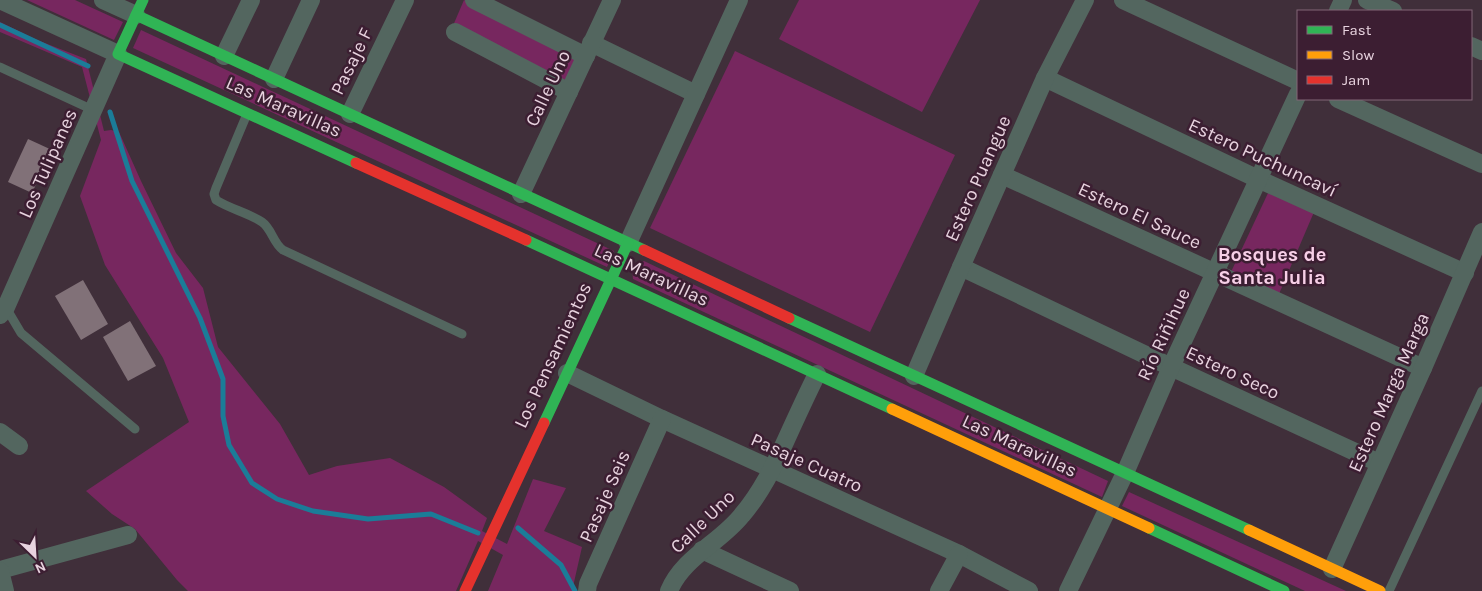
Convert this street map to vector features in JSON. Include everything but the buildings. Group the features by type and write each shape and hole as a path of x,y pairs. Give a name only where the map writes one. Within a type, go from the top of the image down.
{"street":[{"name":"Las Maravillas","path":"0,0 611,279 1284,591"},
{"name":"Las Maravillas","path":"103,0 140,8 224,56 1381,591"},
{"path":"224,56 251,0"},
{"path":"274,79 311,0"},
{"name":"Pasaje F","path":"350,114 404,0"},
{"path":"474,0 588,50 696,94"},
{"name":"Calle Uno","path":"521,194 612,0"},
{"name":"Estero Puangue","path":"914,376 1045,78 1085,0"},
{"path":"1123,0 1297,81"},
{"path":"1368,0 1391,10"},
{"name":"Los Pensamientos","path":"465,591 628,243 696,94 735,2"},
{"path":"118,54 140,8"},
{"path":"454,32 570,92"},
{"name":"Los Tulipanes","path":"2,308 118,54"},
{"name":"Estero Puchuncaví","path":"1045,78 1258,179 1464,273"},
{"name":"Río Riñihue","path":"1068,591 1125,473 1171,367 1297,96"},
{"path":"1340,100 1482,164"},
{"name":"Estero El Sauce","path":"1002,175 1423,368"},
{"name":"Estero Marga Marga","path":"1332,569 1482,232"},
{"name":"Estero Seco","path":"961,267 1379,463"},
{"name":"Pasaje Cuatro","path":"568,373 662,419 959,554 1029,591"},
{"name":"Calle Uno","path":"669,591 671,585 685,566 702,550 730,529 756,497 772,469 817,374"},
{"name":"Pasaje Seis","path":"587,591 588,584 662,419"},
{"path":"0,432 19,446"},
{"path":"5,591 0,570 128,535"},
{"path":"702,550 790,591"},
{"path":"939,591 959,554"}],"lane":[{"path":"0,67 93,110"},
{"path":"248,113 216,188 214,194 216,200 262,222 269,229 277,246 283,250 462,334"},
{"path":"2,308 21,333 135,429"},
{"path":"1381,591 1482,391"}],"shaded area":[{"path":"27,0 75,0 123,22 114,40"},
{"path":"464,0 582,57 568,87 452,28"},
{"path":"799,0 980,0 922,112 779,39"},
{"path":"0,22 37,40 86,59 104,131 119,132 176,253 203,288 218,347 280,424 309,475 337,466 390,458 444,487 487,518 482,531 507,544 533,479 566,488 544,531 582,547 572,591 488,591 503,555 478,541 456,591 188,591 135,529 112,514 86,491 189,422 163,358 105,265 80,196 101,140 82,67 0,32"},
{"path":"141,30 614,251 607,267 133,48"},
{"path":"735,51 955,155 870,332 650,228"},
{"path":"1269,191 1314,212 1279,294 1231,272"},
{"path":"644,261 1108,481 1102,497 633,279 632,268"},
{"path":"1129,492 1346,591 1305,591 1122,506"}],"waterway":[{"path":"0,25 88,66"},
{"path":"110,112 132,181 200,318 223,379 223,416 229,445 252,483 277,499 313,511 368,519 431,514 478,533"},
{"path":"518,528 561,565 575,591"}],"traffic: fast":[{"path":"143,0 118,54 356,163"},
{"path":"136,15 644,250"},
{"path":"526,240 892,409"},
{"path":"544,423 628,243"},
{"path":"789,318 1249,530"},
{"path":"1149,528 1284,591"}],"traffic: slow":[{"path":"892,409 1149,528"},
{"path":"1249,530 1380,591"}],"traffic: jam":[{"path":"356,163 526,240"},
{"path":"644,250 789,318"},
{"path":"465,591 544,423"}],"district":[{"name":"Bosques de Santa Julia","path":"1272,266"}]}
